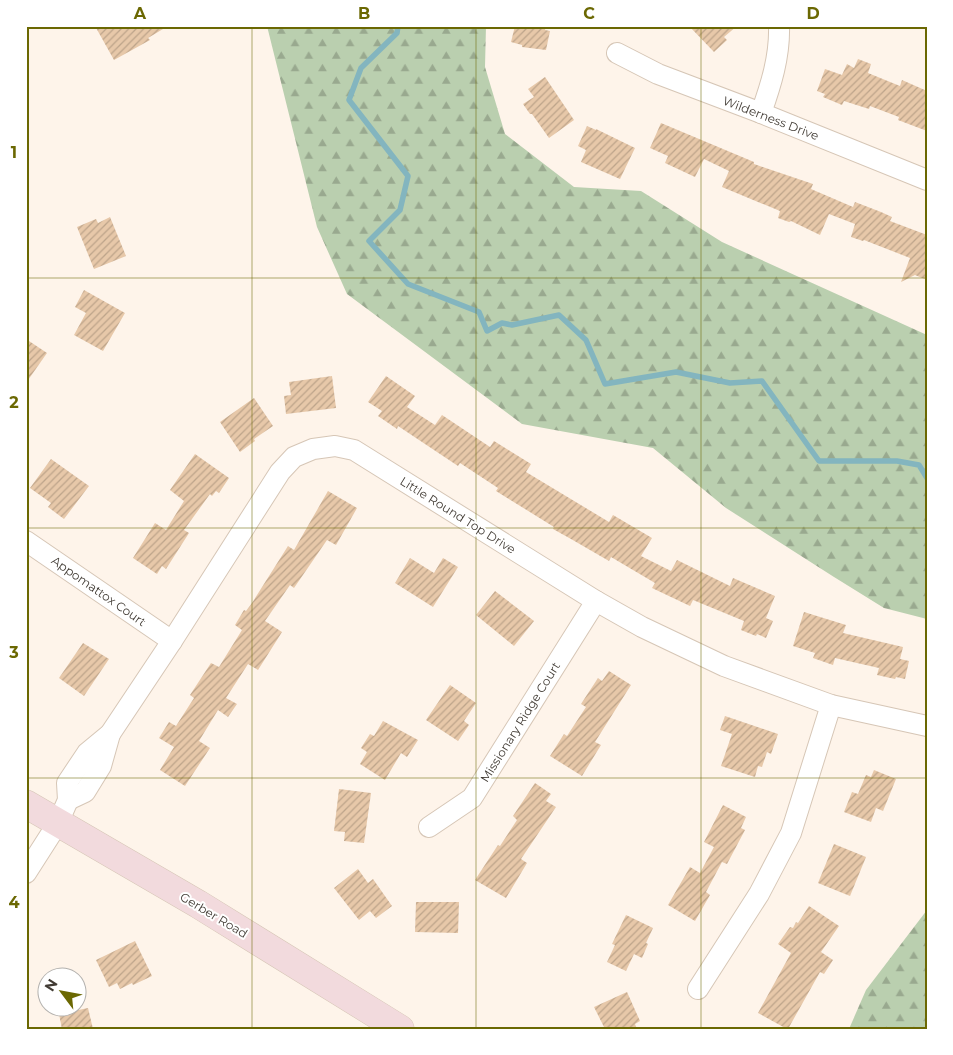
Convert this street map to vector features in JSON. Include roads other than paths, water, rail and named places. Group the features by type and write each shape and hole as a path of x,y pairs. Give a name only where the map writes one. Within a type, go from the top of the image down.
{"street":[{"path":"761,113 776,59 779,26"},
{"name":"Wilderness Drive","path":"617,53 658,74 927,180"},
{"name":"Little Round Top Drive","path":"63,812 67,783 87,753 110,734 280,472 294,458 313,449 335,446 354,450 596,601 724,666 831,705 927,726"},
{"name":"Appomattox Court","path":"26,541 172,641"},
{"name":"Missionary Ridge Court","path":"429,827 472,798 596,601"},
{"path":"698,989 759,894 791,833 831,705"},
{"name":"Gerber Road","path":"26,804 63,812 198,904 400,1029"},
{"path":"26,873 63,812"}],"waterway":[{"path":"398,26 397,33 361,68 349,100 408,176 400,210 369,241 408,284 479,312 487,331 502,323 512,325 559,315 586,340 605,384 676,372 730,383 762,381 819,461 897,461 919,465 927,478"}]}
